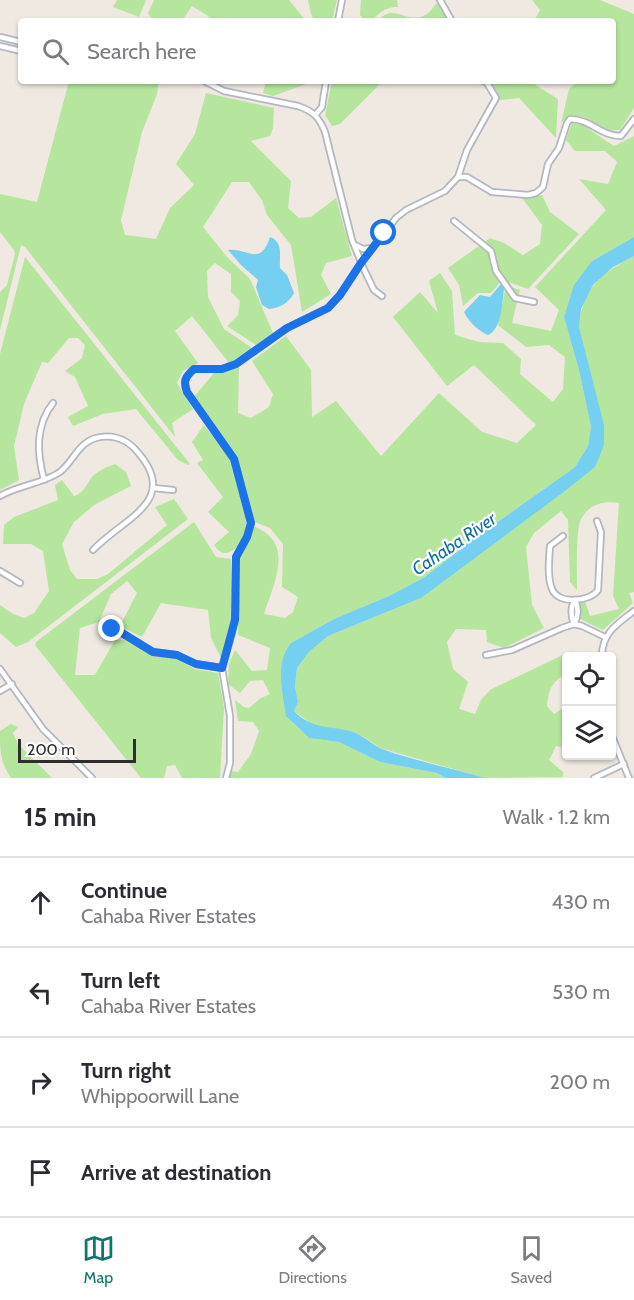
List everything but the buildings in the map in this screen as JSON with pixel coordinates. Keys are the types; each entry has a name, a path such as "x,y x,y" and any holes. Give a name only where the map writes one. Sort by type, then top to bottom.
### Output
{"street":[{"path":"339,18 342,0"},
{"path":"440,0 450,18"},
{"path":"0,37 18,41"},
{"path":"0,46 18,50"},
{"path":"210,84 224,91 298,106 316,114 325,132 352,240 374,290 382,296"},
{"path":"316,114 322,106 326,84"},
{"path":"226,778 230,763 230,716 222,668 235,620 236,557 247,537 251,523 234,459 187,392 184,383 186,377 194,369 222,369 236,364 287,328 328,308 340,295 387,228 405,210 445,191 458,177 467,150 496,98 488,84"},
{"path":"458,177 467,177 492,192 528,195 536,193 543,187 548,164 559,148 570,119 580,119 610,136 621,136 634,119"},
{"path":"454,221 491,251 496,271 515,298 534,302"},
{"path":"354,245 363,249 372,248"},
{"path":"44,480 38,455 39,433 47,411 53,403"},
{"path":"0,496 44,480 63,469 86,443 95,438 108,436 121,439 133,448 150,468 154,488 151,497 142,509 93,549"},
{"path":"154,488 173,490"},
{"path":"564,536 550,546 551,588 558,596 575,600 591,597 598,590 601,531 597,521"},
{"path":"0,571 20,583"},
{"path":"574,624 578,618 575,600"},
{"path":"603,652 605,638 634,610"},
{"path":"486,655 512,650 574,624 605,638"},
{"path":"112,629 153,652 177,655 196,664 222,668"},
{"path":"0,669 50,738 93,778"},
{"path":"0,691 12,684"},
{"path":"616,745 629,778"},
{"path":"594,778 624,764"}],"green space":[{"path":"117,0 146,0 139,17 113,7"},
{"path":"154,0 289,0 304,18 211,18 192,6 184,18 152,18 148,13"},
{"path":"308,0 337,0 333,18 313,18"},
{"path":"361,0 397,0 398,7 383,10 373,18 363,18 360,15"},
{"path":"532,0 600,0 634,14 634,108 620,130 608,130 584,117 569,115 561,123 569,89 575,84 616,84 616,18 536,18 540,10"},
{"path":"437,3 446,18 413,18 427,14"},
{"path":"395,13 413,18 381,18 384,15"},
{"path":"68,84 159,84 157,94 142,132 121,220 125,235 156,239 170,208 194,185 176,164 195,134 206,93 274,108 273,128 270,136 251,141 291,181 288,208 299,218 311,217 336,198 352,256 326,263 321,275 331,294 302,312 291,245 267,215 262,200 249,182 232,182 203,227 227,257 250,279 273,333 256,345 227,326 238,315 240,301 231,292 231,274 215,263 207,271 208,297 224,329 252,348 229,363 192,316 175,331 198,363 183,371 177,383 193,409 172,423 175,437 25,247 21,245 0,330 0,292 7,285 15,254 0,232 0,194 37,202"},
{"path":"265,84 307,84 273,96 263,93"},
{"path":"331,84 380,84 340,124 332,126 325,115"},
{"path":"492,84 534,84 558,99 556,138 519,98 500,100"},
{"path":"572,123 581,124 614,146 634,136 634,237 592,261 564,317 579,370 591,427 588,446 575,467 471,541 425,577 389,596 334,619 291,643 292,722 309,738 339,742 380,762 437,773 446,778 228,778 230,771 238,772 251,754 259,731 253,722 238,721 235,700 249,708 270,694 263,680 250,681 240,693 228,684 229,664 235,650 252,671 267,670 270,648 238,635 238,560 253,526 266,533 274,542 278,552 276,576 264,614 285,618 293,612 298,597 282,587 283,544 270,528 252,521 237,459 193,398 214,373 239,367 238,413 251,418 269,407 273,394 252,361 286,336 311,370 312,417 336,401 381,456 439,393 482,432 517,443 536,425 474,365 447,386 393,317 420,292 438,313 429,281 440,273 452,291 455,335 479,342 503,343 521,359 520,374 553,402 563,389 565,357 549,345 526,347 498,325 506,285 520,290 512,323 551,331 559,310 535,287 606,210 579,179 608,184 617,162 605,151 575,151 566,140"},
{"path":"542,195 550,212 579,234 528,289 502,280 491,293 478,293 463,306 459,285 448,268 490,238 504,243 523,255 540,244 542,225 522,198"},
{"path":"634,256 634,592 629,593 633,603 603,630 580,619 580,605 585,601 590,616 619,609 613,596 619,503 607,502 596,505 586,511 580,522 577,590 570,582 568,520 561,511 534,533 526,547 532,605 544,628 504,648 487,642 486,630 456,629 447,642 453,669 468,682 459,709 475,714 481,700 490,690 562,655 562,677 552,687 547,706 554,714 562,709 562,747 556,746 549,760 563,772 563,777 485,778 380,748 350,731 332,730 313,725 294,711 298,702 295,686 297,668 309,652 328,636 421,598 604,445 579,327 584,302 589,292 612,269"},
{"path":"25,257 190,464 178,460 136,409 103,414 73,426 68,417 88,406 75,377 65,371 82,358 85,345 78,338 69,338 48,363 42,362 24,404 14,446 19,480 0,490 0,354"},
{"path":"204,425 229,458 244,509 246,522 243,536 231,552 219,551 214,545 229,532 208,512 223,497 197,463 203,460 192,442"},
{"path":"115,464 126,472 131,486 94,505 74,522 62,544 70,570 77,579 97,579 108,574 167,525 155,507 174,499 188,519 28,642 16,647 0,633 0,605 24,618 34,613 49,591 43,551 31,544 3,544 4,525 14,517 58,500 55,485 62,480 74,496 83,491 97,473"},
{"path":"194,522 216,557 231,559 230,626 221,658 211,638 208,610 161,603 142,637 120,626 137,593 127,581 111,594 99,622 80,628 75,675 95,675 115,640 126,640 157,656 173,657 195,669 218,673 224,708 220,778 182,778 175,765 167,766 164,778 141,778 35,645"},
{"path":"11,724 18,727 13,733 18,744 52,778 11,778 1,756 0,731"}],"water":[{"path":"270,237 279,246 280,268 287,275 294,293 283,304 269,309 262,305 256,287 258,280 228,250 257,254 262,252"},
{"path":"634,237 634,256 613,267 593,285 581,309 579,327 604,425 604,445 595,467 421,598 328,636 309,652 297,668 295,686 298,702 294,711 300,717 320,726 354,732 382,749 485,778 446,778 437,773 380,762 339,742 309,738 286,716 281,669 291,643 334,619 389,596 425,577 471,541 575,467 588,446 591,427 579,370 564,317 574,285 592,261"},
{"path":"501,284 504,289 499,322 493,332 488,335 480,331 464,312 480,295 490,297"}],"route":[{"path":"112,629 153,652 177,655 196,664 222,668 235,620 236,557 247,537 251,523 234,459 187,392 184,383 186,377 194,369 222,369 236,364 287,328 328,308 340,295 384,233"}],"water label":[{"name":"Cahaba River","path":"454,544"}]}
